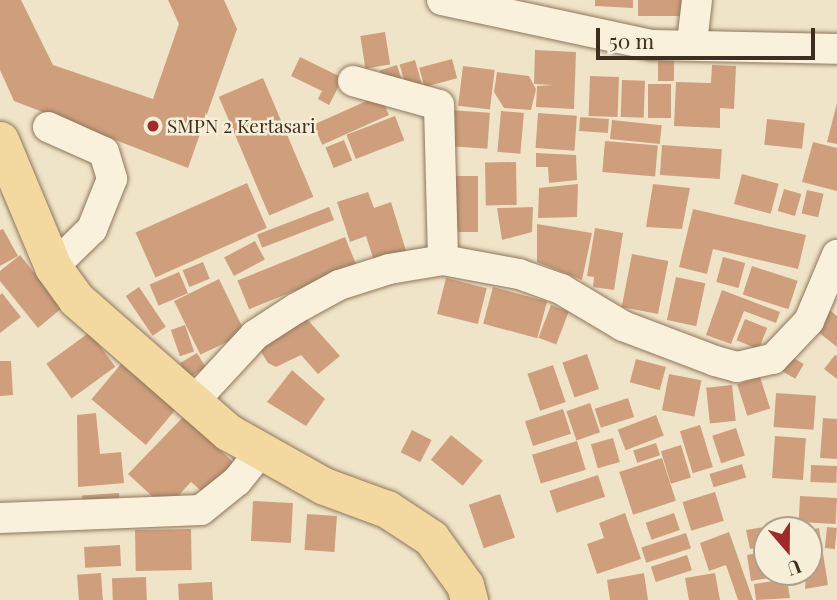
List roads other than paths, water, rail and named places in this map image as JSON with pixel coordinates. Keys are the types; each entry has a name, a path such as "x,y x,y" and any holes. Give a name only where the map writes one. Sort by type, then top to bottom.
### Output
{"main road":[{"path":"0,140 53,267 76,299 228,432 324,486 387,509 431,538 465,584 469,600"}],"street":[{"path":"442,0 652,45 692,43 837,49"},
{"path":"692,43 697,0"},
{"path":"353,81 439,105 443,260"},
{"path":"48,127 104,152 112,179 92,229 53,267"},
{"path":"193,402 255,335 295,309 339,285 388,269 443,260 519,274 561,289 624,326 737,367 773,359 809,321 837,255"},
{"path":"0,518 201,510 237,481 261,450"}],"place":[{"name":"SMPN 2 Kertasari","path":"153,126"}]}
